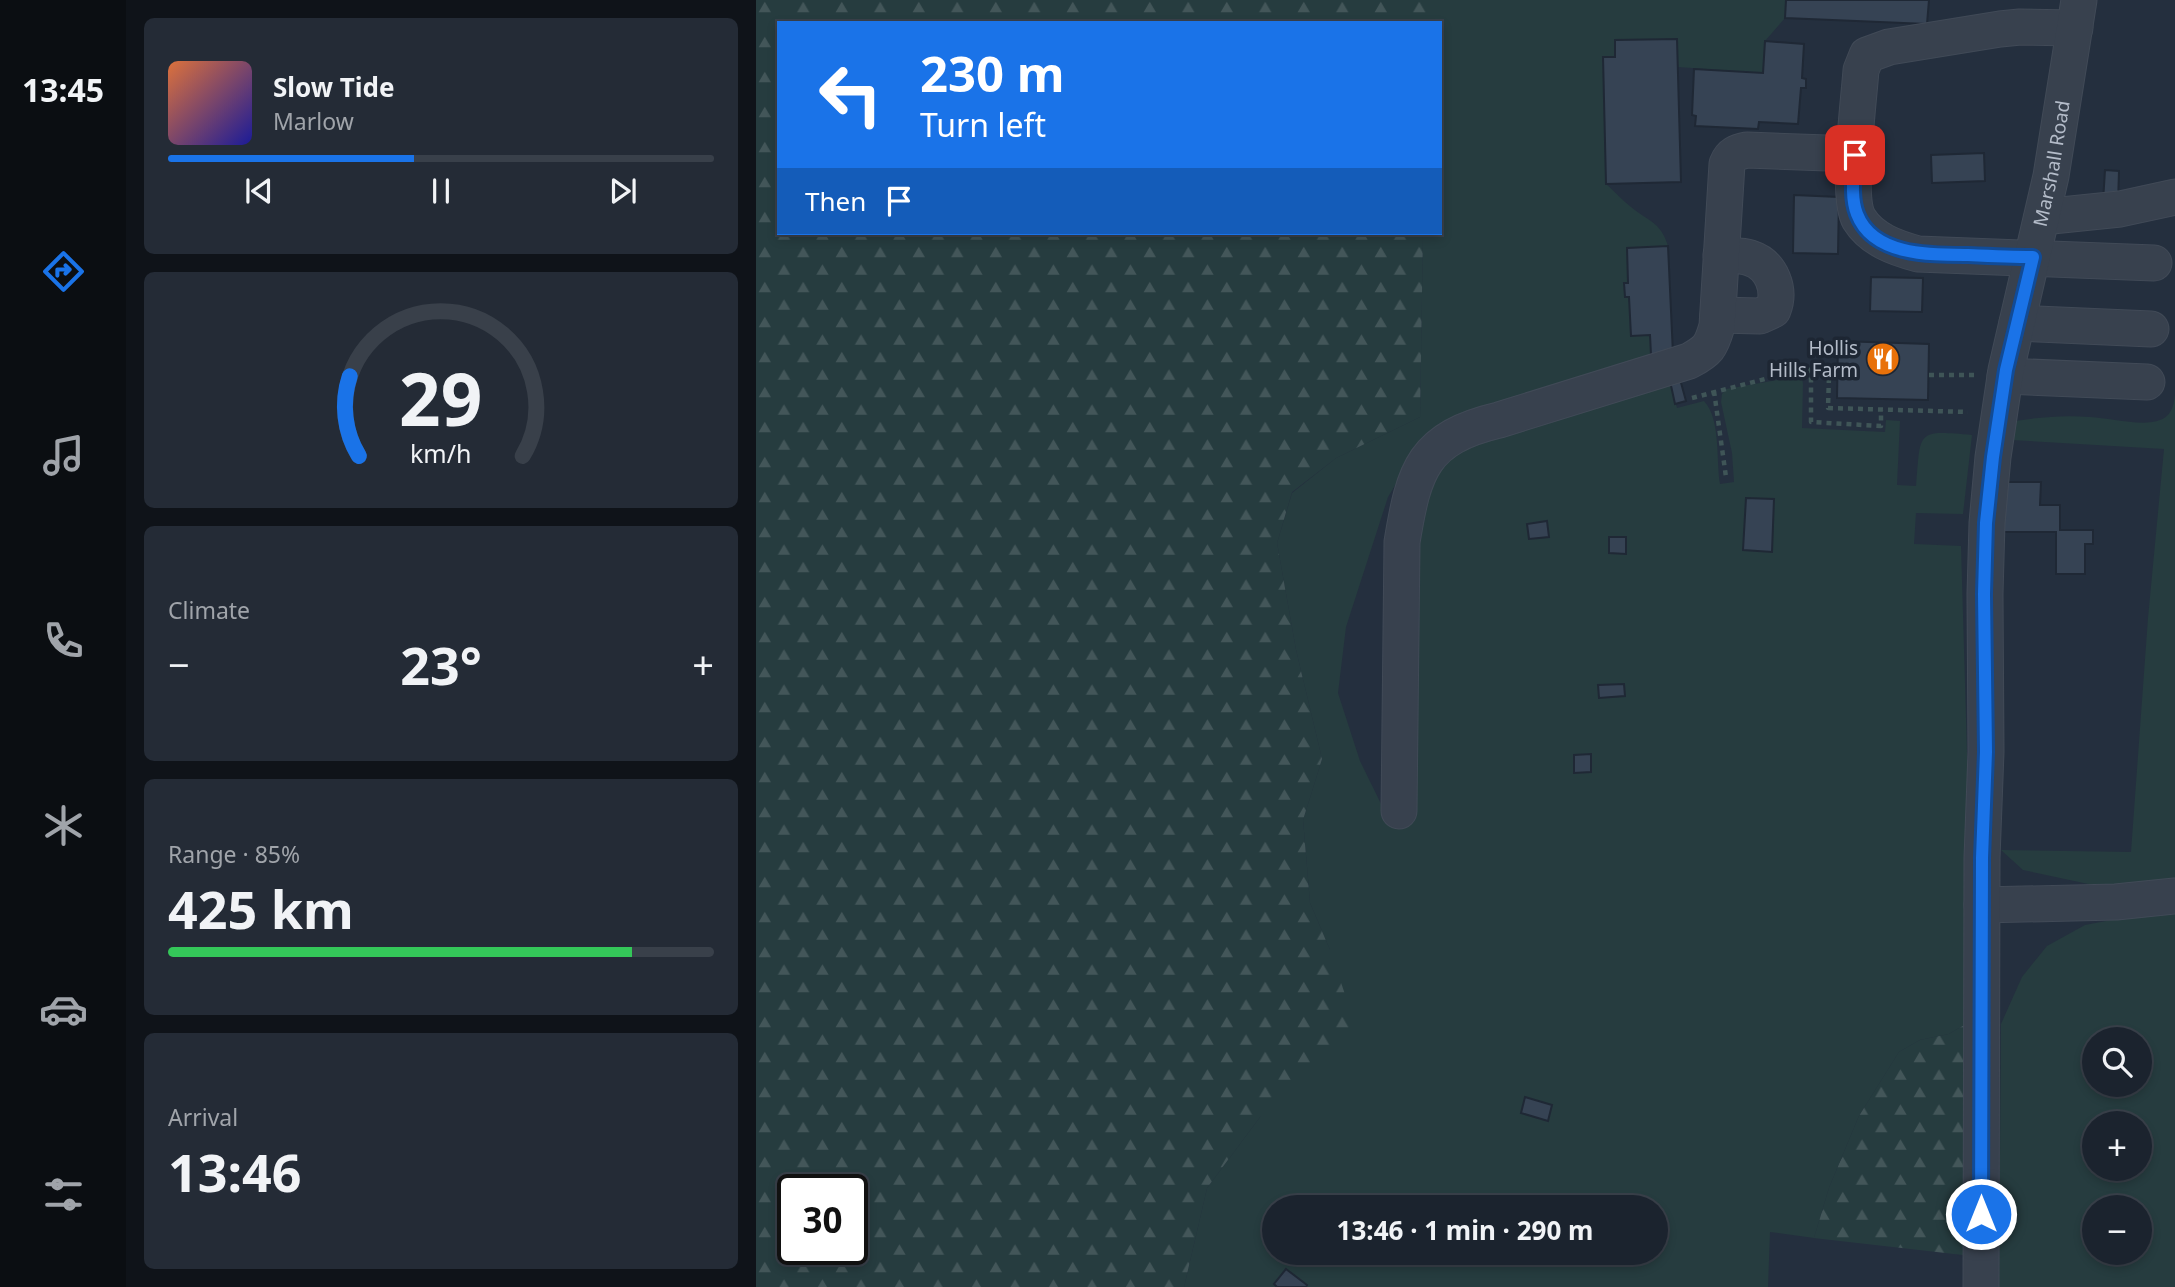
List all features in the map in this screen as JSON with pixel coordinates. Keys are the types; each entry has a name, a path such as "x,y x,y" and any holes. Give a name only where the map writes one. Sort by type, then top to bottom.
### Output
{"street":[{"path":"2077,14 2028,27 1889,47 1867,55 1861,70 1855,155 1853,189 1856,212 1861,222 1883,242 1918,254 2154,263"},
{"name":"Marshall Road","path":"1981,1287 1986,523 2005,376 2054,163 2077,14"},
{"path":"1399,811 1402,541 1417,477 1428,457 1444,441 1470,427 1689,361 1704,353 1712,343 1718,315 1729,157 1737,152 1762,150 1855,155"},
{"path":"2042,217 2120,209 2175,197"},
{"path":"1718,315 1760,316 1773,310 1777,300 1777,288 1772,277 1758,262 1749,258 1721,255"},
{"path":"2017,323 2151,329"},
{"path":"2005,376 2147,382"},
{"path":"1982,905 2116,902 2175,896"}],"path":[{"path":"1704,353 1714,393 1727,477"},
{"path":"1692,398 1807,368 1811,372 1811,422 1881,426 1881,410"},
{"path":"1929,375 2005,376"},
{"path":"1837,376 1829,376 1828,408 1999,413"}],"green space":[{"path":"756,0 1427,0 1427,21 777,21 777,235 1423,235 1420,417 1336,458 1292,492 1277,543 1296,650 1322,759 1303,820 1310,903 1330,950 1355,1024 1260,1117 1207,1188 1184,1287 756,1287"},
{"path":"1427,0 1786,0 1785,18 1765,41 1763,73 1678,67 1677,39 1615,40 1615,57 1603,57 1606,184 1658,227 1668,246 1627,249 1631,335 1650,335 1651,355 1414,454 1388,497 1346,627 1338,693 1360,761 1386,814 1418,508 1451,452 1669,379 1677,408 1704,401 1709,409 1715,429 1720,484 1734,482 1732,453 1721,402 1726,389 1799,376 1802,377 1803,384 1802,428 1885,432 1886,420 1900,421 1897,485 1916,486 1919,454 1924,438 1940,433 1972,435 1963,514 1916,513 1914,544 1961,546 1970,856 1966,1024 1949,1034 1920,1040 1899,1052 1859,1116 1829,1188 1814,1238 1770,1232 1768,1287 1184,1287 1207,1188 1260,1117 1330,950 1310,903 1303,820 1322,759 1296,650 1277,543 1292,493 1336,458 1420,417 1423,235 1442,235 1442,21 1427,21"},
{"path":"2175,394 2175,889 2107,888 2023,870 2001,850 2131,852 2148,618 2164,449 2012,440 2015,421 2071,416 2153,422 2170,413"},
{"path":"2175,908 2175,1287 1999,1287 2001,1024 2022,977 2047,946 2085,925"},
{"path":"1966,1024 1963,1255 1814,1238 1829,1188 1859,1116 1899,1052 1920,1040 1949,1034"}],"building":[{"path":"1786,0 1929,0 1927,24 1785,18"},
{"path":"1677,39 1681,182 1606,184 1603,57 1615,57 1615,40"},
{"path":"1765,41 1804,44 1802,78 1806,79 1806,88 1801,88 1798,124 1759,122 1758,129 1695,126 1696,116 1692,115 1694,69 1763,73"},
{"path":"1984,153 1985,181 1932,183 1931,155"},
{"path":"2105,170 2119,171 2118,203 2103,202"},
{"path":"1794,195 1839,197 1838,254 1793,253"},
{"path":"1668,246 1673,354 1651,355 1650,335 1631,336 1629,297 1625,297 1624,283 1628,283 1627,248"},
{"path":"1871,277 1923,278 1922,312 1870,311"},
{"name":"Hollis Hills Farm","path":"1838,341 1929,344 1928,400 1837,398"},
{"path":"1680,379 1686,401 1675,404 1670,381"},
{"path":"2001,482 2041,482 2040,505 2060,505 2060,530 2093,530 2093,544 2085,544 2085,574 2056,574 2056,532 2000,532"},
{"path":"1746,498 1774,499 1772,552 1743,550"},
{"path":"1547,521 1549,537 1529,539 1527,524"},
{"path":"1609,537 1626,537 1626,554 1609,553"},
{"path":"1624,684 1625,696 1599,698 1598,685"},
{"path":"1591,754 1591,772 1574,773 1574,755"},
{"path":"1525,1097 1552,1105 1548,1121 1521,1113"},
{"path":"1286,1269 1307,1285 1306,1287 1277,1287 1274,1284"}],"place":[{"name":"Hollis Hills Farm","path":"1883,359"}],"route":[{"path":"1855,155 1853,189 1856,212 1861,222 1883,242 1918,254 2033,257 2006,370 1986,523 1981,1214"}]}
